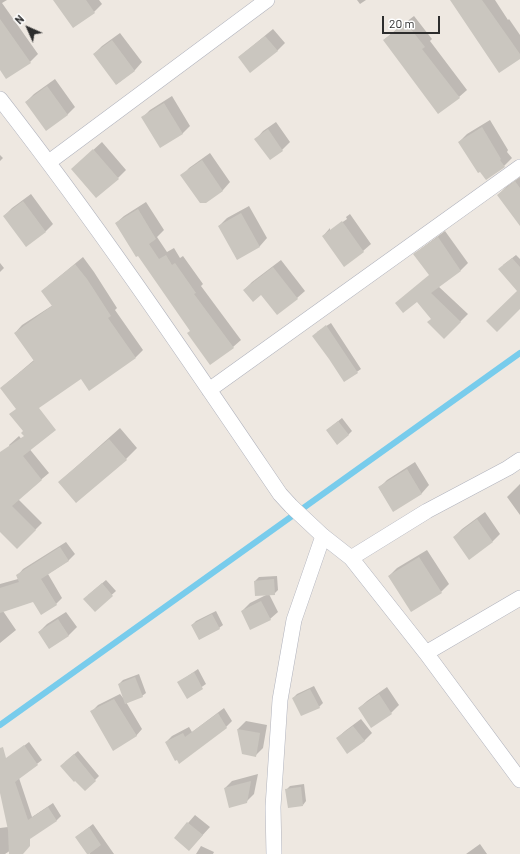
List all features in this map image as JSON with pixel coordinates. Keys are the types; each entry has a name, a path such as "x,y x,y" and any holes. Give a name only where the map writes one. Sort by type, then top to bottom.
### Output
{"street":[{"path":"49,162 267,0"},
{"path":"0,99 49,162 280,494 307,521 351,558 426,653 520,780"},
{"path":"209,390 520,168"},
{"path":"351,558 427,511 508,468 520,460"},
{"path":"274,854 274,807 280,700 294,620 324,536"},
{"path":"426,653 520,598"}],"building":[{"path":"53,0 86,0 95,13 73,28"},
{"path":"450,0 482,0 520,54 520,59 499,73"},
{"path":"0,19 31,63 6,79 0,70"},
{"path":"406,23 425,47 422,49 460,98 438,114 383,40"},
{"path":"265,36 278,51 250,73 238,57"},
{"path":"112,40 135,71 116,85 93,54"},
{"path":"47,86 68,115 46,131 25,102"},
{"path":"164,103 183,134 160,148 141,117"},
{"path":"482,127 505,167 486,180 480,172 478,173 458,142"},
{"path":"268,129 283,151 270,160 254,139"},
{"path":"93,149 119,179 96,198 71,169"},
{"path":"202,160 223,191 206,203 200,203 180,175"},
{"path":"515,181 520,188 520,226 497,195"},
{"path":"23,201 46,232 26,247 3,216"},
{"path":"138,209 156,239 149,244 159,259 166,255 172,265 175,263 196,293 194,294 234,348 210,365 187,333 190,331 138,256 136,257 115,223"},
{"path":"241,213 260,247 237,260 218,226"},
{"path":"342,221 364,252 344,267 322,236"},
{"path":"438,237 461,271 431,293 461,322 444,339 427,322 431,319 417,302 403,313 395,303 429,275 413,254"},
{"path":"512,258 520,267 520,309 497,332 486,321 517,291 498,269"},
{"path":"75,264 87,279 111,316 108,318 136,358 89,391 81,379 39,408 56,430 23,456 42,480 12,506 36,530 17,549 0,532 0,452 24,436 21,433 23,431 9,414 16,409 0,388 34,361 14,333 52,306 41,291"},
{"path":"273,267 298,299 277,315 261,295 253,302 243,290"},
{"path":"326,325 358,373 344,382 312,336"},
{"path":"338,421 349,435 337,445 326,430"},
{"path":"109,439 127,460 76,503 58,482"},
{"path":"407,469 422,494 393,512 378,487"},
{"path":"477,519 493,542 469,560 453,537"},
{"path":"60,547 69,561 41,579 57,605 41,615 33,602 0,613 0,588 19,582 16,575"},
{"path":"419,557 442,593 411,612 388,576"},
{"path":"274,579 275,595 255,596 254,581"},
{"path":"102,583 113,596 95,612 83,599"},
{"path":"261,601 271,620 250,630 241,611"},
{"path":"212,614 220,629 199,640 191,625"},
{"path":"58,619 69,636 49,649 38,632"},
{"path":"194,672 203,689 187,699 177,682"},
{"path":"135,677 143,697 125,704 118,684"},
{"path":"310,689 320,708 301,716 292,698"},
{"path":"379,694 392,714 371,728 358,708"},
{"path":"114,699 137,736 113,751 90,711"},
{"path":"218,713 227,728 179,764 177,760 175,761 165,742 183,733 185,737"},
{"path":"353,726 365,741 347,754 336,738"},
{"path":"237,729 260,733 256,757 242,754"},
{"path":"24,745 38,765 15,782 28,820 48,807 57,821 30,839 30,846 23,854 9,854 8,830 0,793 0,748 3,747 6,758"},
{"path":"74,754 96,781 85,791 75,781 74,782 60,766"},
{"path":"251,781 247,803 229,808 224,788"},
{"path":"301,787 303,806 288,808 285,789"},
{"path":"187,822 203,835 189,851 174,838"},
{"path":"89,827 101,845 87,854 75,837"}],"waterway":[{"path":"0,725 520,353"}]}
